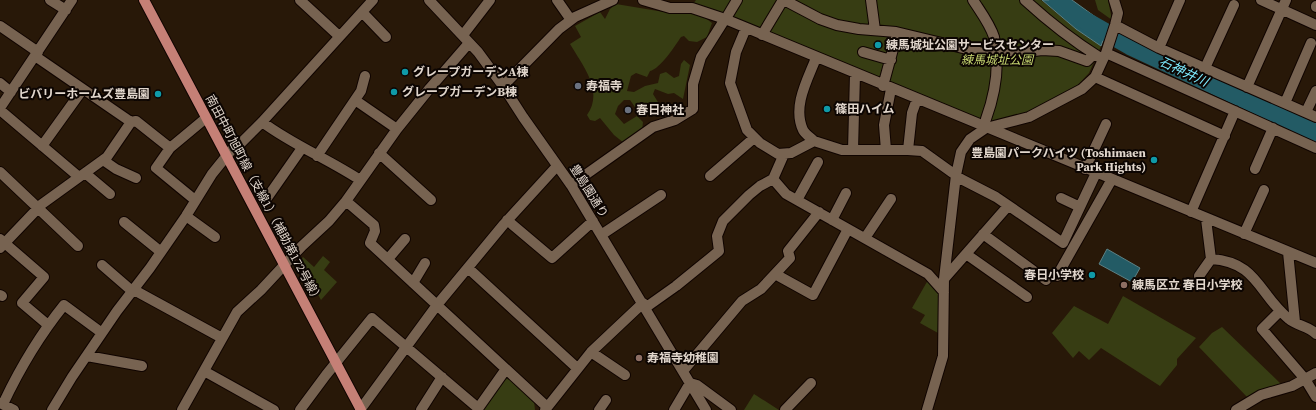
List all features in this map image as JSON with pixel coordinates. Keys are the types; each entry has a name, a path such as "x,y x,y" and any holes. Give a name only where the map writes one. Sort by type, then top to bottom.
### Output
{"main road":[{"name":"南田中町旭町線（支線1）（補助第172号線）","path":"144,0 361,410"}],"street":[{"path":"50,0 66,10"},
{"path":"72,0 0,109 42,146 110,194"},
{"path":"300,0 339,36"},
{"path":"52,410 102,333 186,216 212,174 233,148 241,143 262,122 373,0"},
{"name":"豊島園通り","path":"429,0 466,39 503,86 570,185 706,410"},
{"path":"182,410 237,312 302,246 329,221 346,201 379,153 466,39 490,0"},
{"path":"557,0 571,20"},
{"path":"503,86 548,39 571,20 592,8 614,0"},
{"path":"643,0 670,8 692,8 727,17 746,28 816,58 917,99 986,123 1085,169 1316,263"},
{"path":"682,8 691,0"},
{"path":"570,185 653,127 675,120 693,108 693,84 701,58 737,0"},
{"path":"762,35 783,0 820,19 837,25 905,34 996,56 1042,50 1059,51 1087,61 1101,56"},
{"path":"871,0 875,30"},
{"path":"927,410 943,356 944,279 956,174 961,152 970,139 986,123 992,101 996,56 994,36 973,0"},
{"path":"1026,0 1049,22 1074,42 1101,56 1235,111 1316,148"},
{"path":"986,123 1029,117 1082,89 1095,77 1101,56 1115,24 1118,13 1114,0"},
{"path":"1159,48 1180,0"},
{"path":"1261,0 1283,5 1316,25"},
{"path":"1247,87 1283,5"},
{"path":"1205,68 1234,6"},
{"path":"362,12 386,37"},
{"path":"1115,24 1159,48 1311,115 1316,91"},
{"path":"0,26 83,89 131,122 136,121 170,148"},
{"path":"746,28 736,52 730,83 747,130 754,138 778,154 791,153 814,141"},
{"path":"886,150 884,125 887,87 896,38"},
{"path":"1285,103 1311,43"},
{"path":"863,52 891,60"},
{"path":"816,58 802,92 800,104 803,130 814,141 842,150 922,151 961,179 1008,206 1063,243 1096,173"},
{"path":"853,150 856,74"},
{"path":"317,156 361,92 365,76"},
{"path":"1095,77 1225,136"},
{"path":"0,83 11,92"},
{"path":"42,146 83,89"},
{"path":"908,150 912,113 917,99"},
{"path":"355,100 397,129"},
{"path":"1191,212 1235,111"},
{"path":"195,200 156,168 170,148 206,118"},
{"path":"48,325 22,302 44,277 1,243 38,208 103,160 117,145 131,122"},
{"path":"262,122 302,148 338,166 360,180"},
{"path":"1085,169 1106,124"},
{"path":"1255,169 1273,128"},
{"path":"710,176 754,138"},
{"path":"267,198 302,148"},
{"path":"379,153 431,200"},
{"path":"346,201 374,225 375,231 370,243 506,369 546,409 591,352 644,306 676,286 719,251 717,236 723,221 755,191 773,180 784,154"},
{"path":"103,160 116,169 136,178"},
{"path":"797,200 818,162"},
{"path":"361,410 437,305 507,220 557,166"},
{"path":"0,172 78,246"},
{"path":"1057,276 1112,179"},
{"path":"773,180 786,194 928,274 944,292"},
{"path":"1244,234 1264,190"},
{"path":"832,220 846,193"},
{"path":"601,235 661,195"},
{"path":"1060,198 1080,207"},
{"path":"865,238 891,199"},
{"path":"944,279 1008,206"},
{"path":"683,371 742,301 761,289 790,258 788,251 819,212"},
{"path":"186,216 215,237"},
{"path":"1200,276 1211,259 1206,218"},
{"path":"507,220 552,258 593,221"},
{"path":"124,222 161,252"},
{"path":"775,274 812,294 848,229"},
{"path":"983,234 1046,280"},
{"path":"388,259 405,239"},
{"path":"1288,252 1295,322"},
{"path":"966,254 1027,297"},
{"path":"1211,259 1235,263 1246,269 1280,311 1295,322 1312,330 1316,334"},
{"path":"413,283 426,263"},
{"path":"102,265 133,290 222,338"},
{"path":"468,268 577,368"},
{"path":"13,410 1,403 20,369 48,325 64,305 102,333"},
{"path":"1280,311 1262,329 1305,379 1316,397"},
{"path":"300,410 336,362 372,318 407,346 477,409 506,369"},
{"path":"591,352 625,376"},
{"path":"87,356 142,366"},
{"path":"204,371 274,410"},
{"path":"1236,410 1261,395 1292,386 1316,373"},
{"path":"421,410 442,377"},
{"path":"674,410 690,383 697,385 731,410"},
{"path":"785,410 811,383"},
{"path":"599,410 606,400"}],"green space":[{"name":"練馬城址公園","path":"696,0 1041,0 1076,29 1101,46 1089,73 1075,88 1025,115 990,123 693,4"},
{"path":"1095,0 1108,0 1112,20 1098,10"},
{"path":"616,4 676,14 691,11 700,14 712,23 707,37 697,42 689,41 684,36 681,37 667,57 658,66 650,71 647,77 636,73 631,76 627,91 634,92 645,86 658,83 660,74 666,72 674,78 679,76 681,64 684,60 690,65 683,99 674,93 668,94 655,89 653,94 661,107 659,110 653,111 646,108 637,110 630,100 624,100 618,106 615,114 624,124 637,116 643,122 642,131 624,143 614,135 600,118 595,121 590,120 587,115 592,106 593,88 586,70 570,44 581,37 575,26 600,12 605,19 610,9"},
{"path":"323,256 330,262 324,270 337,282 321,300 300,261 303,257 314,267"},
{"path":"928,280 938,291 938,333 920,323 925,315 912,308"},
{"path":"1123,296 1196,338 1177,359 1177,365 1160,386 1101,348 1089,360 1079,351 1073,358 1052,333 1074,306 1108,324"},
{"path":"1222,327 1281,384 1248,398 1199,347 1212,333"},
{"path":"509,378 534,401 535,410 483,410 504,379"},
{"path":"754,394 779,410 744,410"}],"water":[{"path":"1042,0 1072,0 1108,26 1101,46 1076,29"},
{"path":"1107,249 1140,268 1132,282 1099,264"}],"waterway":[{"name":"石神井川","path":"1058,0 1072,13 1130,46 1316,133"}],"place":[{"name":"練馬城址公園サービスセンター","path":"878,45"},
{"name":"グレープガーデンA棟","path":"405,72"},
{"name":"寿福寺","path":"578,86"},
{"name":"グレープガーデンB棟","path":"394,92"},
{"name":"ビバリーホームズ豊島園","path":"158,94"},
{"name":"篠田ハイム","path":"827,109"},
{"name":"春日神社","path":"628,110"},
{"name":"豊島園パークハイツ (Toshimaen Park Hights)","path":"1154,160"},
{"name":"春日小学校","path":"1092,275"},
{"name":"練馬区立 春日小学校","path":"1124,285"},
{"name":"寿福寺幼稚園","path":"639,358"}]}
